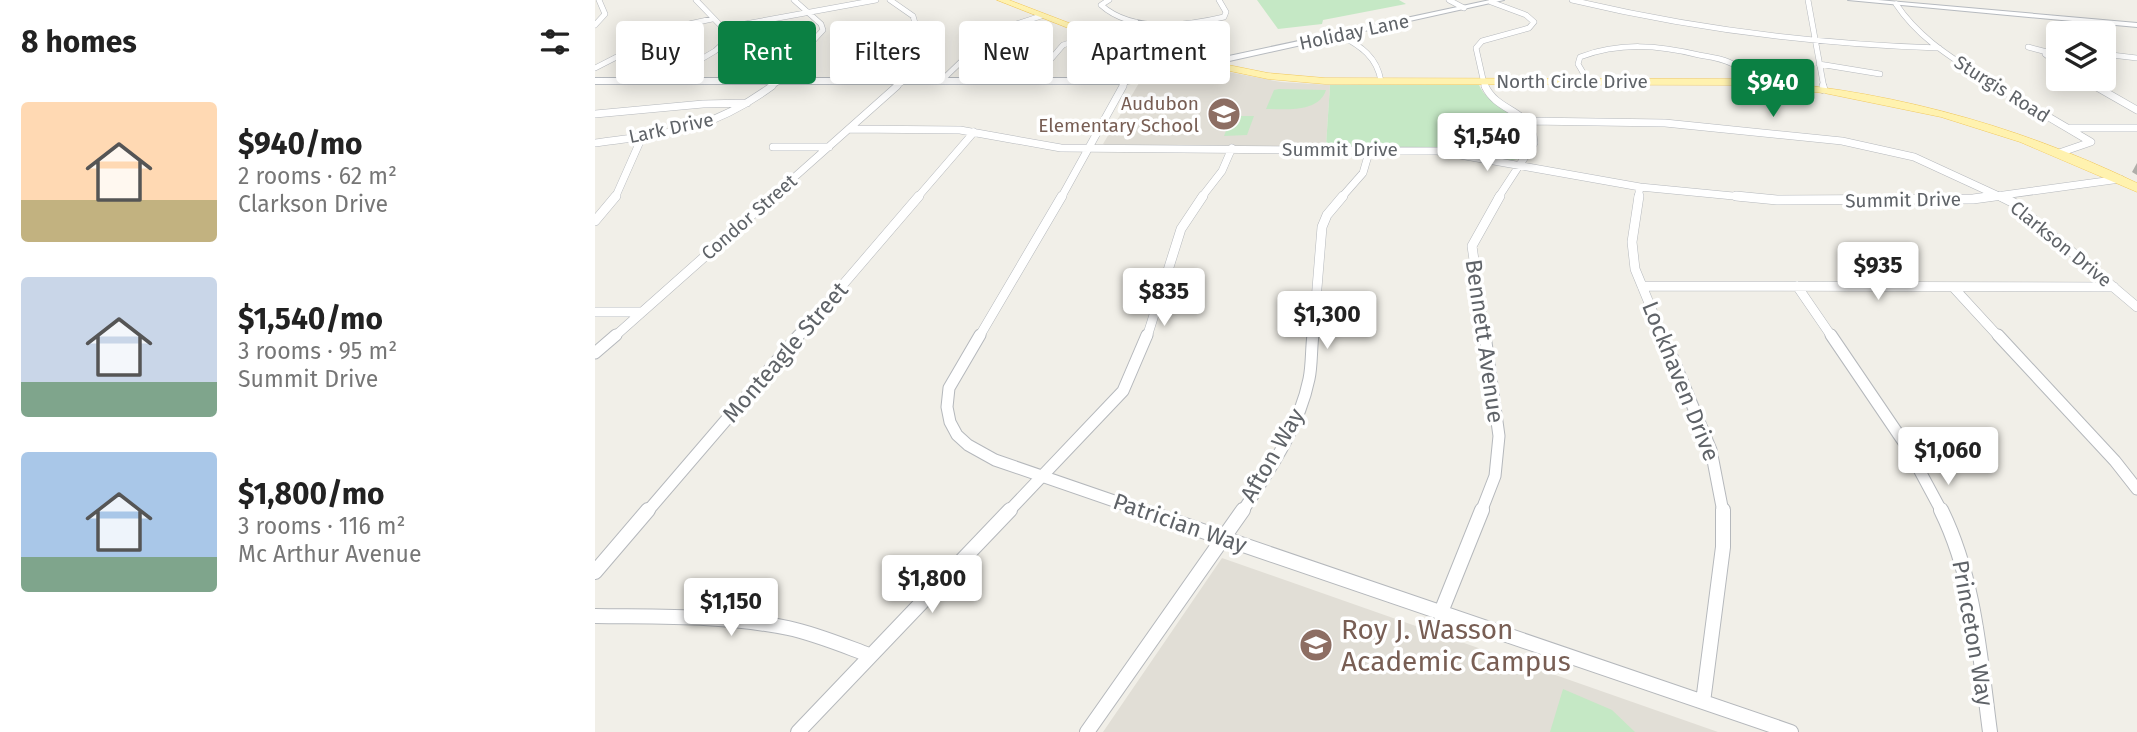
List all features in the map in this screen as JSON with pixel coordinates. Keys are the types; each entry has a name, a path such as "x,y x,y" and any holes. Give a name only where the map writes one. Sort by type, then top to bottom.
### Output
{"main road":[{"name":"North Circle Drive","path":"1002,0 1067,26"},
{"name":"North Circle Drive","path":"1230,68 1287,78 1750,83 1824,90 1962,120 2059,153 2137,188"}],"street":[{"path":"595,24 605,14 599,0"},
{"path":"696,0 718,24"},
{"path":"794,0 823,27 821,34 816,38"},
{"path":"766,21 876,0"},
{"path":"890,0 913,16 914,21"},
{"path":"1109,0 1101,5 1103,8 1134,21"},
{"path":"1196,21 1228,17 1219,0"},
{"path":"1449,0 1464,8"},
{"path":"1572,0 1690,25 1816,42 1939,48"},
{"path":"1808,0 1824,90"},
{"path":"1852,0 2137,25"},
{"path":"1495,1 1526,15 1534,24 1525,30 1486,40 1477,46 1484,81 1492,97 1528,121"},
{"name":"Holiday Lane","path":"1230,59 1495,1"},
{"name":"Sturgis Road","path":"1896,4 1914,30 1939,48 2019,103 2091,142 2059,153"},
{"path":"595,9 603,8"},
{"path":"945,77 992,33 1041,16"},
{"path":"595,68 675,27 712,19"},
{"path":"1341,35 1358,44 1374,58 1380,68 1381,81"},
{"path":"1053,54 1058,48 1067,44"},
{"path":"1588,81 1578,64 1580,57 1619,46 1634,45 1725,61 1738,67 1750,83"},
{"path":"2028,47 2046,52"},
{"path":"2116,56 2137,58"},
{"path":"1819,64 1879,74"},
{"name":"Holiday Lane","path":"595,81 616,81"},
{"name":"Lark Drive","path":"595,143 697,126 725,116 775,84"},
{"name":"Condor Street","path":"595,353 900,84"},
{"name":"Patrician Way","path":"1124,84 1090,148 958,370 946,403 953,429 968,446 995,460 1042,477 1791,732"},
{"path":"2104,91 2137,110"},
{"path":"595,114 703,104 747,103"},
{"name":"Bennett Avenue","path":"1441,612 1495,476 1498,460 1499,436 1472,246 1488,214 1534,143 1534,134 1528,121"},
{"name":"Clarkson Drive","path":"1528,121 1645,122 1842,141 1914,157 2014,203 2137,307"},
{"path":"2067,128 2137,128"},
{"name":"Summit Drive","path":"849,129 947,129 1041,146 1090,148 1370,149 1445,152 1640,187 1777,200 1942,200 2000,196 2120,180"},
{"name":"Monteagle Street","path":"595,572 974,132"},
{"path":"595,221 614,201 642,137"},
{"path":"773,147 829,147"},
{"path":"798,732 1106,412 1130,380 1181,230 1193,208 1223,173 1232,148"},
{"name":"Afton Way","path":"1087,732 1273,462 1304,400 1311,365 1322,226 1332,206 1362,176 1368,166 1370,149"},
{"name":"Lockhaven Drive","path":"1640,187 1632,242 1635,269 1711,450 1723,507 1723,547 1703,702"},
{"path":"1642,286 2114,288"},
{"name":"Princeton Way","path":"1797,286 1906,447 1942,514 1957,549 1970,600 1990,732"},
{"path":"1953,287 2115,461 2137,489"},
{"path":"595,312 642,312"},
{"path":"595,616 685,617 778,626 826,639 869,656"}],"shaded area":[{"name":"Audubon Elementary School","path":"1230,72 1281,82 1330,85 1326,146 1103,144 1138,84 1230,84"},
{"name":"Roy J. Wasson Academic Campus","path":"1222,558 1718,732 1103,732"}],"green space":[{"path":"1257,0 1399,0 1406,4 1323,20 1322,24 1278,29"},
{"path":"1330,85 1479,85 1495,104 1523,124 1527,133 1526,144 1518,159 1512,160 1414,147 1326,146"},
{"path":"1274,90 1326,90 1316,103 1309,106 1266,109"},
{"path":"1225,116 1254,116 1247,135 1224,136 1227,128 1221,127"},
{"path":"1563,689 1612,710 1635,732 1550,732"}],"place":[{"name":"Audubon Elementary School","path":"1224,114"},
{"name":"Roy J. Wasson Academic Campus","path":"1316,645"}]}
